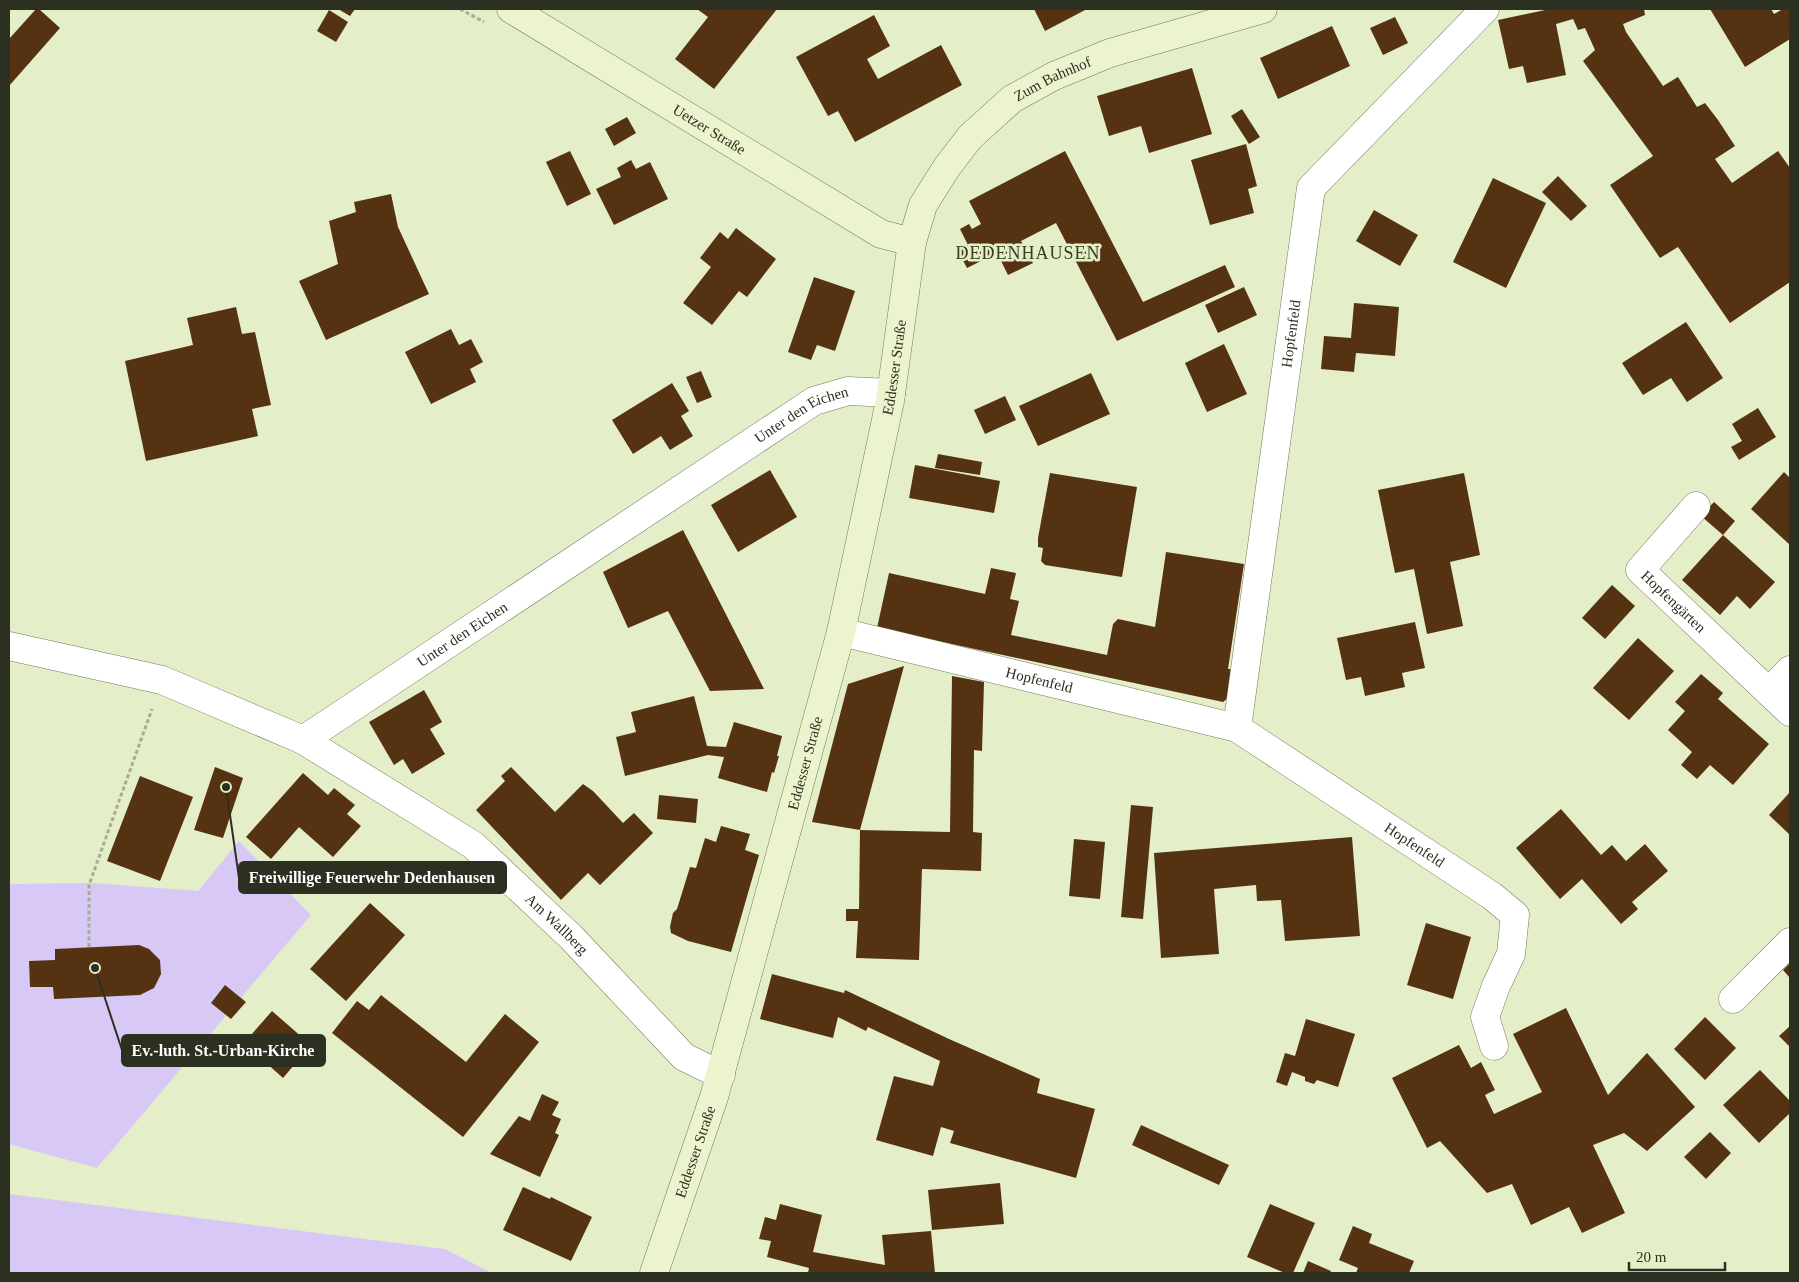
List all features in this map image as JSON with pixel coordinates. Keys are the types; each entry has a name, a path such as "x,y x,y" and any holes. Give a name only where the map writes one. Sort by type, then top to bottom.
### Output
{"street":[{"name":"Uetzer Straße","path":"511,9 881,234 912,242"},
{"name":"Zum Bahnhof","path":"912,242 923,205 947,167 970,137 1012,99 1054,76 1110,53 1263,9"},
{"name":"Hopfenfeld","path":"1236,728 1311,188 1485,9"},
{"name":"Eddesser Straße","path":"654,1273 721,1075 841,632 891,394 912,242"},
{"name":"Unter den Eichen","path":"303,740 814,401 848,391 891,394"},
{"name":"Hopfengärten","path":"1696,506 1640,570 1790,712"},
{"name":"Hopfenfeld","path":"841,632 1236,728 1492,896 1515,914 1511,954 1496,986 1485,1017 1494,1046"},
{"path":"9,646 162,680 303,740"},
{"path":"1769,692 1790,670"},
{"name":"Am Wallberg","path":"303,740 473,845 571,937 684,1057 721,1075"},
{"path":"1733,999 1790,942"}],"path":[{"path":"89,947 89,884 162,680"}],"shaded area":[{"path":"239,841 311,915 97,1168 9,1144 9,884 93,883 198,891"},
{"path":"9,1194 445,1249 492,1273 9,1273"}],"building":[{"path":"36,9 39,9 60,28 9,86 9,39"},
{"path":"338,9 355,9 350,16"},
{"path":"697,9 777,9 714,89 675,59 708,17"},
{"path":"1034,9 1087,9 1045,31"},
{"path":"1550,9 1644,9 1645,15 1623,24 1626,32 1663,86 1678,77 1697,107 1705,103 1718,120 1735,146 1715,159 1732,183 1778,151 1790,168 1790,282 1730,323 1678,247 1660,258 1610,185 1653,156 1583,61 1595,50 1585,28 1578,30 1573,19 1556,24 1566,75 1527,83 1523,66 1509,69 1498,20"},
{"path":"1710,9 1771,9 1774,14 1783,9 1790,9 1790,39 1745,67"},
{"path":"329,10 348,22 336,42 317,31"},
{"path":"874,15 890,46 867,59 878,79 941,45 962,85 855,142 838,111 828,116 796,57"},
{"path":"1395,17 1408,43 1383,55 1370,28"},
{"path":"1332,26 1350,66 1278,99 1260,58"},
{"path":"1192,68 1212,134 1149,153 1141,126 1109,136 1097,96"},
{"path":"1242,109 1260,137 1249,144 1231,116"},
{"path":"627,117 636,133 614,146 605,129"},
{"path":"1246,144 1257,186 1248,189 1254,213 1210,225 1191,160"},
{"path":"570,151 591,194 567,206 546,162"},
{"path":"1065,151 1143,302 1225,265 1235,287 1117,341 1056,223 1021,241 1033,263 1008,275 997,253 967,268 958,251 968,245 960,229 969,224 972,229 981,224 969,201"},
{"path":"631,160 636,169 650,162 668,199 614,225 596,189 621,177 617,168"},
{"path":"1558,176 1587,206 1571,221 1542,192"},
{"path":"1493,178 1546,203 1506,288 1453,262"},
{"path":"391,194 398,227 429,294 326,340 299,281 338,264 329,221 356,212 354,202"},
{"path":"1374,210 1418,235 1400,266 1356,241"},
{"path":"736,228 776,259 747,297 739,291 712,325 683,303 711,267 700,258 720,232 728,239"},
{"path":"814,277 855,291 835,351 817,345 811,360 788,352"},
{"path":"1244,287 1257,315 1218,333 1205,305"},
{"path":"1354,303 1399,307 1395,356 1356,353 1354,372 1321,369 1324,336 1351,338"},
{"path":"236,307 242,334 255,332 271,405 252,409 258,436 146,461 125,361 193,345 187,318"},
{"path":"1686,322 1723,378 1687,402 1671,378 1643,395 1622,363"},
{"path":"451,329 459,345 471,339 483,362 470,369 476,382 431,404 405,352"},
{"path":"1224,344 1247,394 1207,412 1185,363"},
{"path":"701,371 712,397 697,403 686,377"},
{"path":"1091,373 1110,414 1038,446 1019,406"},
{"path":"672,383 689,411 681,416 693,436 670,450 661,436 633,454 612,420"},
{"path":"1005,396 1016,420 985,434 974,410"},
{"path":"1758,408 1776,437 1739,460 1731,447 1742,441 1732,424"},
{"path":"938,454 982,462 980,475 935,468"},
{"path":"915,465 1000,481 994,513 909,498"},
{"path":"770,470 797,517 738,552 711,505"},
{"path":"1784,472 1790,478 1790,545 1751,509"},
{"path":"1050,473 1137,487 1122,577 1045,565 1041,561 1043,548 1038,547 1038,538"},
{"path":"1464,473 1480,555 1450,562 1463,626 1427,634 1414,569 1395,573 1378,490"},
{"path":"1714,502 1735,521 1723,535 1701,516"},
{"path":"683,530 764,689 710,691 668,611 628,628 603,572"},
{"path":"1723,535 1775,582 1750,609 1737,596 1720,615 1682,580"},
{"path":"1166,552 1244,564 1228,669 1231,669 1228,698 1223,702 877,628 889,573 985,594 991,568 1016,573 1010,599 1019,601 1011,635 1107,655 1113,624 1118,619 1155,627"},
{"path":"1612,585 1635,606 1605,639 1582,618"},
{"path":"1415,622 1425,668 1402,673 1405,687 1365,696 1361,677 1346,680 1337,638"},
{"path":"1638,638 1674,671 1629,720 1593,688"},
{"path":"904,666 860,830 812,822 848,684"},
{"path":"1701,674 1723,693 1718,699 1769,744 1733,785 1710,765 1697,779 1681,765 1692,752 1668,730 1685,711 1675,702"},
{"path":"952,676 984,682 982,751 974,750 973,832 982,833 981,871 922,869 919,960 856,958 858,921 846,921 846,909 859,909 860,830 950,832"},
{"path":"424,690 442,722 430,729 445,754 412,774 403,759 394,765 369,722"},
{"path":"694,696 707,746 726,747 734,722 782,736 777,756 779,756 774,773 772,772 767,792 718,778 724,757 708,755 625,776 616,737 636,732 631,712"},
{"path":"215,767 243,778 223,838 194,830"},
{"path":"511,767 555,812 583,784 593,791 623,823 634,813 653,833 600,885 588,873 561,900 476,810 505,781 501,776"},
{"path":"303,773 328,795 334,788 355,805 347,814 361,826 333,857 299,827 271,859 246,837"},
{"path":"140,776 193,797 160,881 107,861"},
{"path":"1790,792 1790,835 1769,815"},
{"path":"659,795 698,799 696,823 657,819"},
{"path":"1131,805 1153,807 1143,919 1121,917"},
{"path":"1561,809 1601,855 1612,845 1626,861 1645,844 1668,871 1632,902 1638,909 1621,924 1582,879 1560,899 1516,848"},
{"path":"721,826 750,834 745,850 759,855 731,952 688,941 671,933 670,927 673,913 677,909 690,867 696,868 705,838 716,842"},
{"path":"1352,837 1360,936 1285,941 1281,900 1257,901 1256,885 1214,889 1219,954 1161,958 1154,853"},
{"path":"1074,839 1105,842 1100,899 1069,896"},
{"path":"370,903 405,935 346,1001 310,969"},
{"path":"1426,923 1471,937 1453,999 1407,985"},
{"path":"139,945 149,949 160,960 161,974 154,988 140,995 54,999 53,987 30,987 29,961 55,960 55,949"},
{"path":"1790,963 1790,978 1783,970"},
{"path":"772,974 844,993 845,990 1040,1079 1037,1093 1095,1109 1076,1178 950,1143 954,1131 941,1127 933,1156 876,1140 894,1076 933,1086 940,1061 868,1027 866,1031 838,1017 833,1038 760,1019"},
{"path":"225,985 246,1002 231,1019 211,1003"},
{"path":"381,995 466,1062 505,1014 539,1042 463,1137 332,1033 357,1001 369,1010"},
{"path":"1566,1008 1608,1095 1647,1053 1695,1107 1647,1151 1624,1133 1593,1145 1625,1213 1582,1233 1569,1207 1531,1225 1512,1184 1487,1193 1440,1141 1427,1148 1392,1078 1459,1045 1471,1068 1481,1062 1495,1090 1485,1095 1494,1114 1542,1092 1513,1034"},
{"path":"272,1011 311,1045 283,1078 244,1043"},
{"path":"1705,1017 1736,1048 1705,1080 1674,1049"},
{"path":"1306,1019 1355,1034 1338,1087 1317,1080 1314,1084 1305,1081 1305,1077 1292,1072 1287,1086 1276,1082 1285,1053 1295,1056"},
{"path":"1790,1026 1790,1047 1779,1036"},
{"path":"1760,1070 1790,1101 1790,1113 1759,1143 1723,1105"},
{"path":"542,1094 559,1102 552,1115 561,1119 555,1133 559,1135 540,1177 490,1154 519,1116 530,1121"},
{"path":"1141,1125 1229,1165 1219,1185 1132,1145"},
{"path":"1710,1132 1731,1153 1706,1179 1684,1157"},
{"path":"1000,1183 1004,1224 932,1230 928,1190"},
{"path":"523,1187 550,1199 551,1197 592,1217 571,1261 503,1230"},
{"path":"780,1204 822,1215 813,1252 885,1265 882,1235 931,1231 935,1273 808,1273 809,1268 767,1257 771,1241 759,1239 765,1217 776,1220"},
{"path":"1270,1204 1315,1223 1293,1273 1285,1273 1247,1257"},
{"path":"1353,1226 1372,1234 1369,1243 1414,1261 1409,1273 1356,1273 1358,1268 1339,1260"},
{"path":"1308,1261 1331,1271 1330,1273 1303,1273"}],"place":[{"name":"Freiwillige Feuerwehr Dedenhausen","path":"226,787"},
{"name":"Ev.-luth. St.-Urban-Kirche","path":"95,968"}],"district":[{"name":"DEDENHAUSEN","path":"1028,253"}]}
